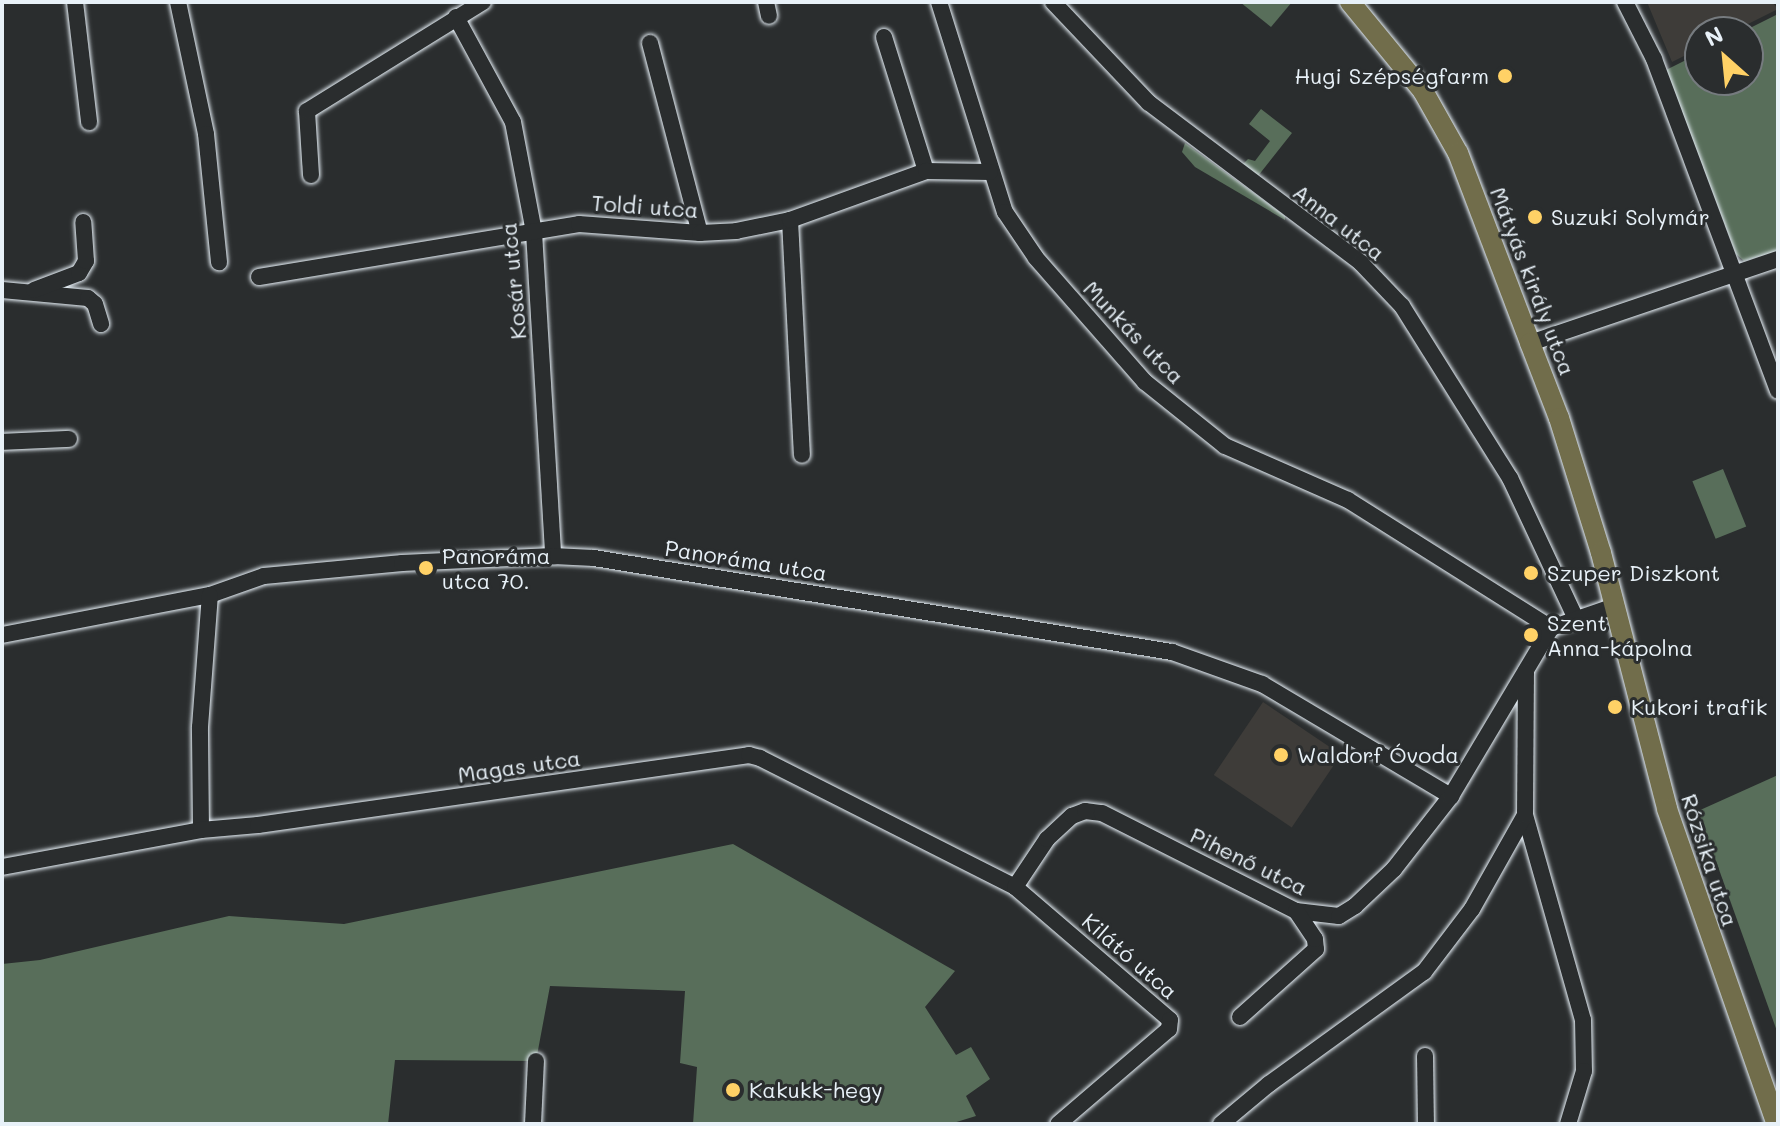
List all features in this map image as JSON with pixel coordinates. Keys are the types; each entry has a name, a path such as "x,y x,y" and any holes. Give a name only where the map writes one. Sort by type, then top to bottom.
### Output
{"main road":[{"name":"Mátyás király utca","path":"1350,2 1423,91 1458,153 1572,459 1615,606"},
{"name":"Rózsika utca","path":"1615,606 1667,809 1777,1124"}],"street":[{"path":"75,2 89,122"},
{"path":"178,2 206,134 219,262"},
{"path":"311,175 307,111 483,2"},
{"name":"Munkás utca","path":"939,2 1005,212 1036,258 1145,382 1225,446 1348,500 1551,628"},
{"name":"Anna utca","path":"1053,2 1149,103 1361,263 1402,306 1510,478 1575,617"},
{"path":"1625,2 1654,59 1778,391"},
{"name":"Kosár utca","path":"456,17 513,122 534,232 553,556"},
{"path":"884,37 926,171"},
{"path":"650,43 700,233"},
{"name":"Toldi utca","path":"259,277 579,224 700,233 736,231 790,220 926,171 990,172"},
{"path":"790,220 802,455"},
{"path":"25,292 79,273 86,261 83,222"},
{"path":"1530,343 1778,259"},
{"path":"2,290 88,298 95,304 101,324"},
{"path":"2,442 69,439"},
{"name":"Panoráma utca","path":"2,635 210,595 264,576 402,563 553,556 594,558 1172,652 1262,684 1451,796"},
{"path":"201,830 200,727 210,595"},
{"path":"1551,628 1575,617 1615,606"},
{"name":"Pihenő utca","path":"1015,887 1047,839 1072,816 1085,811 1102,813 1296,911 1333,916 1351,909 1394,869 1451,796 1551,628"},
{"path":"1526,669 1525,815 1583,1020 1584,1071 1568,1124"},
{"name":"Magas utca","path":"2,867 201,830 258,825 749,755 1015,887"},
{"path":"1221,1124 1269,1084 1424,972 1472,909 1525,815"},
{"name":"Kilátó utca","path":"1015,887 1170,1020 1169,1029 1058,1124"},
{"path":"1240,1017 1316,949 1315,939 1296,911"},
{"path":"1425,1056 1426,1124"},
{"path":"533,1124 536,1061"}],"shaded area":[{"path":"1647,2 1772,2 1778,9 1764,16 1684,16 1684,56 1672,62"},
{"path":"1263,702 1341,755 1292,828 1214,775"}],"green space":[{"path":"1240,2 1292,2 1271,27"},
{"path":"1778,14 1778,251 1744,261 1736,254 1666,70 1684,61 1684,96 1764,96 1764,21"},
{"path":"1261,109 1292,133 1258,176 1243,164 1248,159 1255,161 1270,141 1249,124"},
{"path":"1185,143 1285,216 1285,220 1195,167 1182,152"},
{"path":"1723,469 1746,526 1716,539 1692,481"},
{"path":"1778,775 1778,1034 1698,811"},
{"path":"733,844 955,971 925,1007 956,1055 971,1047 990,1079 966,1096 976,1116 950,1124 693,1124 697,1067 680,1063 685,991 550,986 536,1061 395,1060 388,1124 2,1124 2,964 40,960 229,916 344,924"}],"place":[{"name":"Hugi Szépségfarm","path":"1505,76"},
{"name":"Suzuki Solymár","path":"1535,217"},
{"name":"Panoráma utca 70.","path":"426,568"},
{"name":"Szuper Diszkont","path":"1531,573"},
{"name":"Szent Anna-kápolna","path":"1531,635"},
{"name":"Kukori trafik","path":"1615,707"},
{"name":"Waldorf Óvoda","path":"1281,755"},
{"name":"Kakukk-hegy","path":"733,1090"}]}
